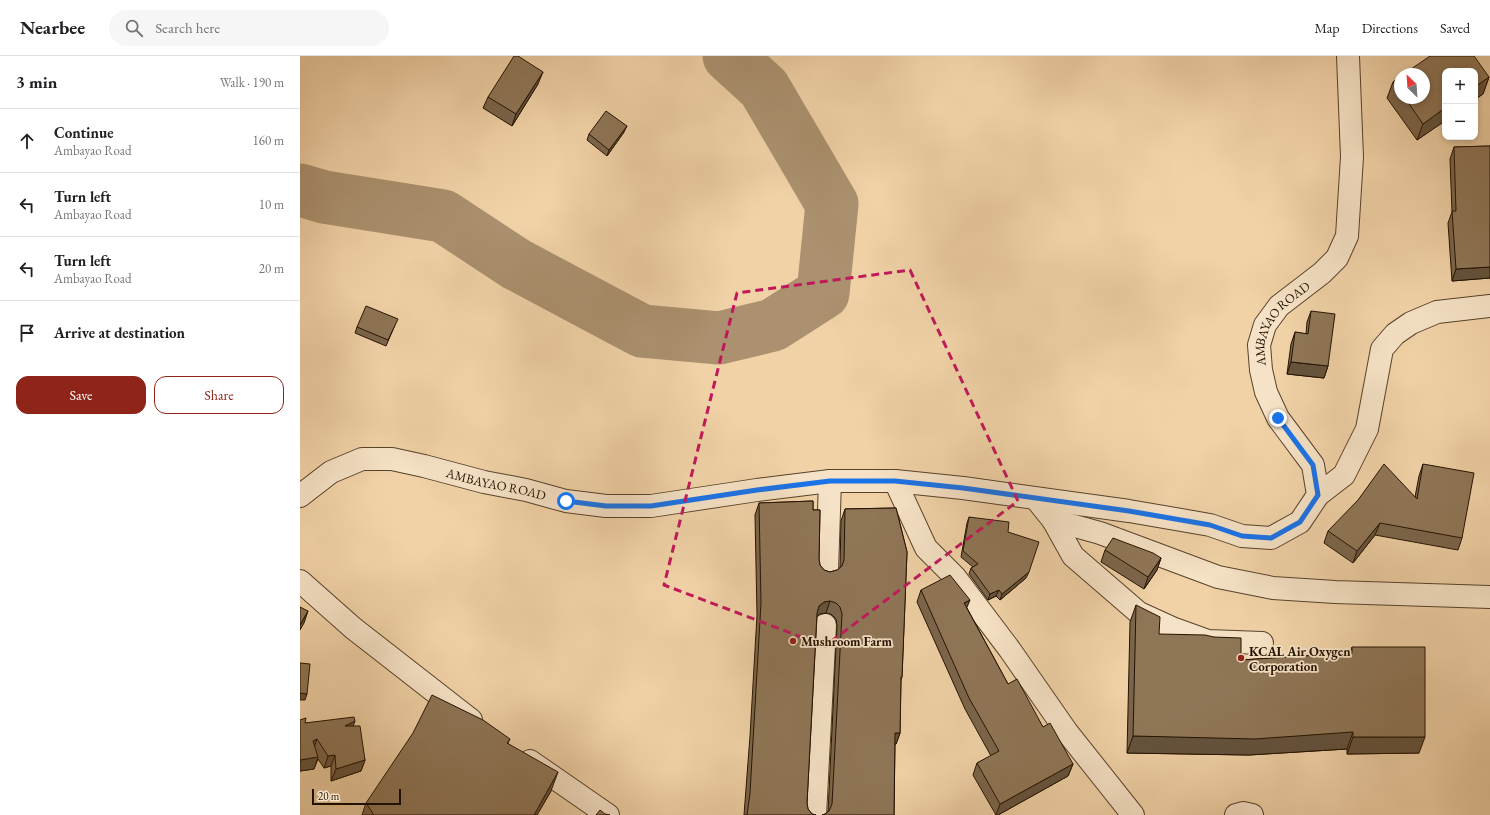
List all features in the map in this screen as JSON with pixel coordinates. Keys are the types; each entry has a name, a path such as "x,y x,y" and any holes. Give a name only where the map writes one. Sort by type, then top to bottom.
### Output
{"street":[{"name":"AMBAYAO ROAD","path":"300,496 331,472 362,459 392,459 484,482 526,490 566,501 606,506 651,506 830,481 895,481 963,488 1129,511 1210,525 1242,536 1271,538 1300,522 1318,495 1313,465 1278,418 1266,392 1261,370 1259,345 1265,325 1279,306 1322,273 1337,258 1347,236 1352,157 1348,56"},
{"path":"1318,495 1344,475 1367,429 1382,349 1395,334 1411,323 1437,312 1490,306"},
{"path":"827,572 830,481"},
{"path":"895,481 926,548 955,578 1010,650 1067,732 1133,815"},
{"path":"1036,499 1053,520 1073,556 1138,613 1172,628 1208,641 1262,643"},
{"path":"1053,520 1100,533 1218,577 1273,588 1335,592 1490,597"},
{"path":"300,581 353,628 459,712 485,730"},
{"path":"815,815 824,625"},
{"path":"511,748 608,815"},
{"path":"1236,815 1243,813 1252,815"}],"highlighted area":[{"path":"910,270 1018,501 825,646 664,585 737,293"}],"building":[{"path":"514,56 518,56 543,72 516,114 488,97"},
{"path":"1430,56 1474,56 1489,77 1478,85 1478,68 1442,68 1442,110 1423,124 1409,104 1430,104 1430,68 1413,68"},
{"path":"606,111 627,126 609,150 589,134"},
{"path":"1490,146 1490,267 1456,269 1452,211 1456,211 1454,147"},
{"path":"366,306 398,319 388,340 357,327"},
{"path":"1311,311 1335,314 1328,366 1291,362 1295,332 1308,334"},
{"path":"1384,464 1417,499 1423,464 1474,473 1462,538 1380,523 1357,551 1328,531 1358,500"},
{"path":"813,501 813,510 820,510 820,565 824,570 830,572 837,570 842,566 844,560 845,509 896,508 907,552 900,733 895,733 894,815 822,815 829,811 832,804 842,614 840,607 836,603 830,601 824,602 819,606 817,613 807,803 808,809 812,814 816,815 747,815 750,793 761,603 759,503"},
{"path":"969,517 1009,522 1008,532 1039,542 1029,572 1002,594 999,590 990,594 971,568 978,564 963,551"},
{"path":"1113,538 1153,553 1161,558 1148,577 1105,550"},
{"path":"950,575 970,600 964,603 1008,684 1017,679 1043,727 1050,723 1073,764 1000,804 977,763 999,751 969,698 921,590"},
{"path":"1136,605 1160,617 1159,634 1205,635 1214,637 1241,638 1241,660 1352,653 1352,647 1425,647 1425,737 1353,737 1353,732 1255,739 1133,736"},
{"path":"300,607 308,611 300,625"},
{"path":"300,663 310,664 307,694 300,693"},
{"path":"432,695 483,720 510,739 507,743 558,772 534,815 374,815 366,803 413,733"},
{"path":"354,717 355,721 345,726 360,726 365,760 336,769 335,755 328,756 317,739 313,741 318,757 300,760 300,720 306,718 305,723"},
{"path":"600,810 605,814 610,815 596,815"}],"waterway":[{"path":"300,190 324,197 443,216 516,264 642,331 719,338 773,325 823,293 832,204 764,88 729,56"}],"place":[{"name":"Mushroom Farm","path":"793,641"},
{"name":"KCAL Air Oxygen Corporation","path":"1241,658"}],"route":[{"path":"566,501 606,506 651,506 830,481 895,481 963,488 1129,511 1210,525 1242,536 1271,538 1300,522 1318,495 1313,465 1278,418"}]}
